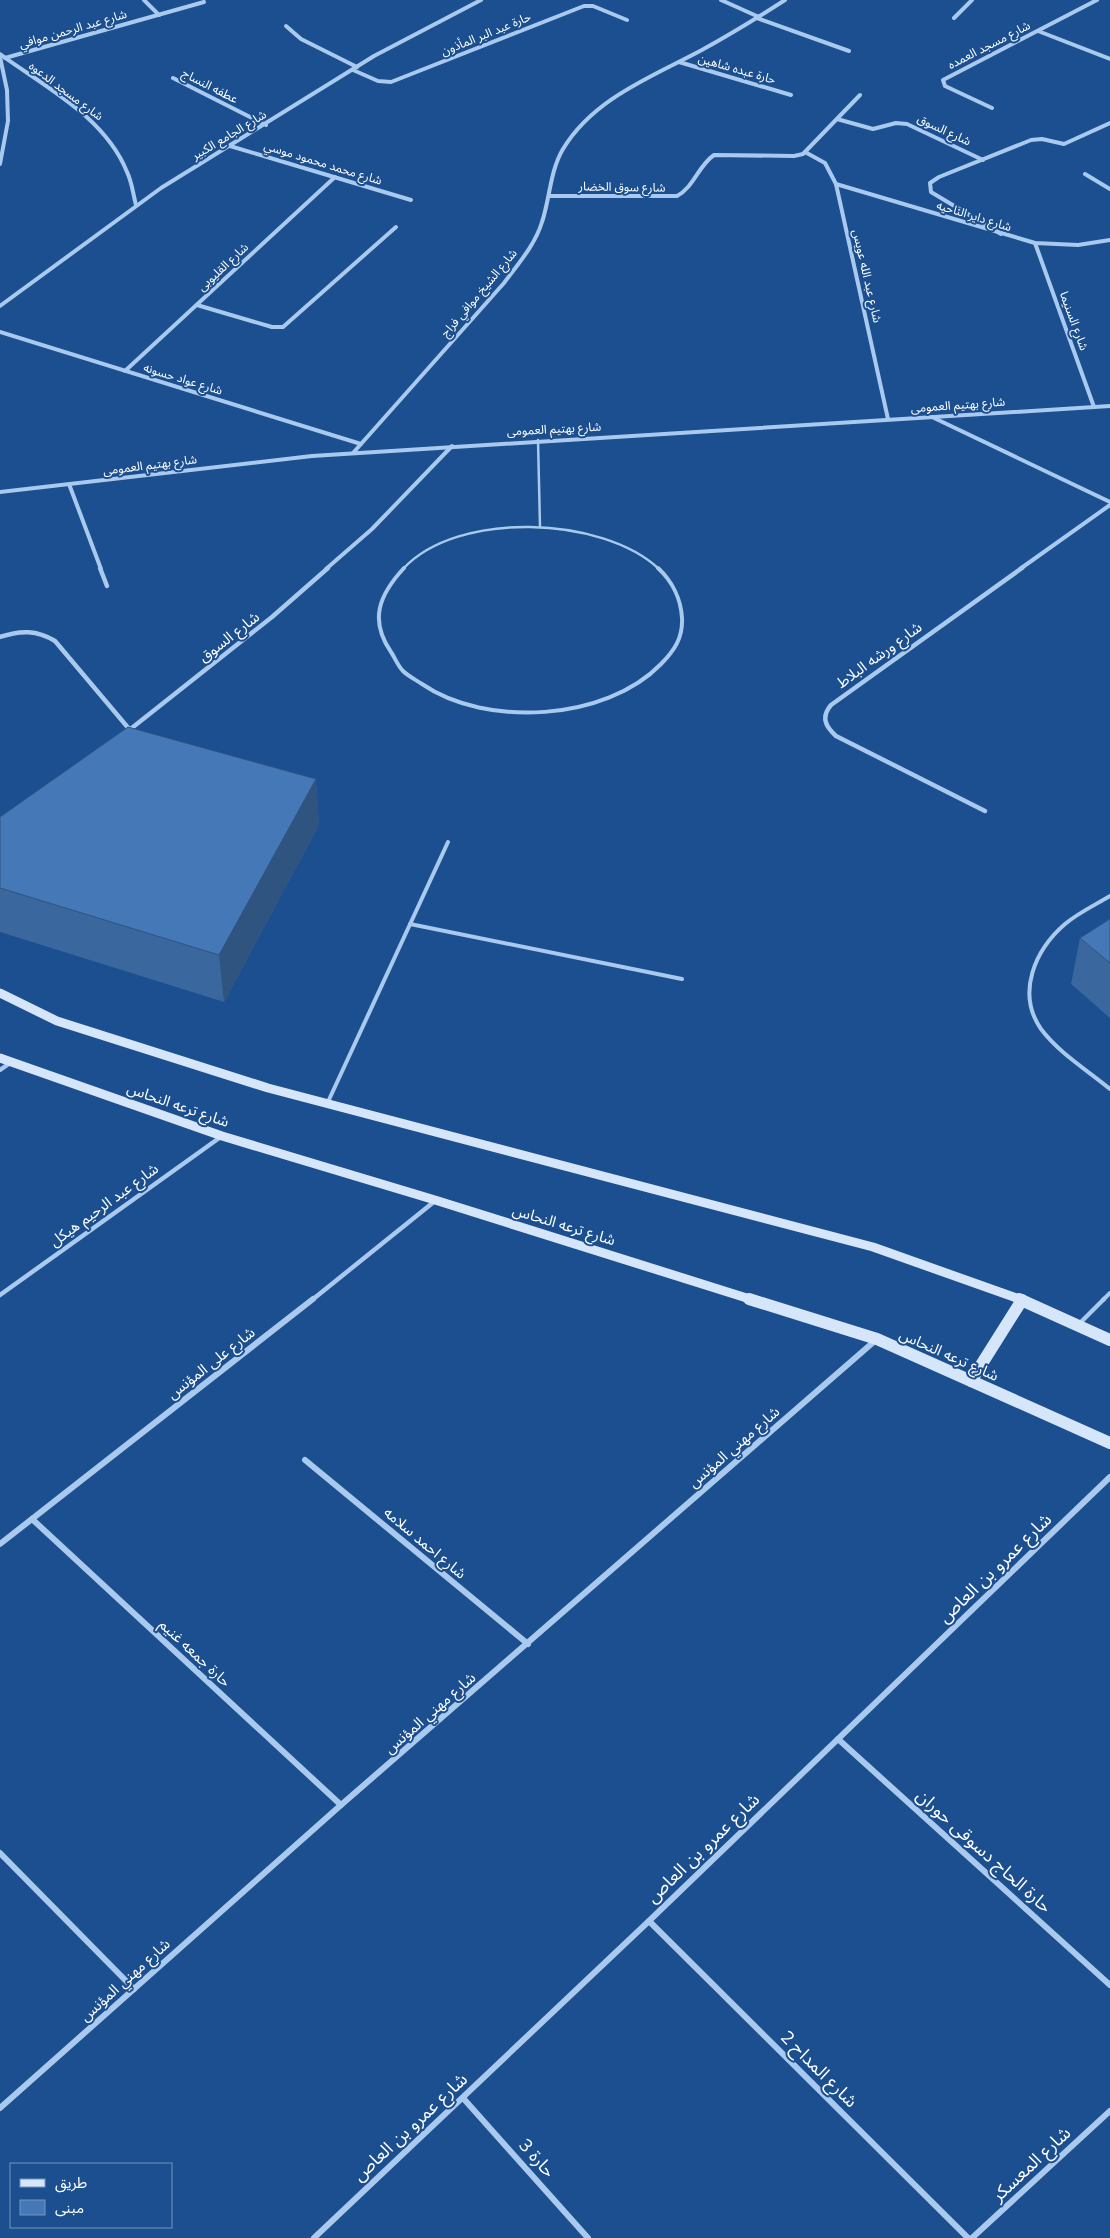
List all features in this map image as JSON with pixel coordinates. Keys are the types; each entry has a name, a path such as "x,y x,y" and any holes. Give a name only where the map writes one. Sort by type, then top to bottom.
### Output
{"main road":[{"path":"0,993 57,1021 268,1088 873,1247 1022,1300 1110,1340"},
{"name":"شارع ترعه النحاس","path":"0,1058 222,1136 436,1200 877,1339 1110,1443"},
{"path":"971,1381 1022,1300"}],"street":[{"path":"144,0 159,15"},
{"name":"شارع الجامع الكبير","path":"0,306 42,278 136,205 357,67 481,0"},
{"path":"721,0 758,17 849,50"},
{"name":"شارع الشيخ موافي فراج","path":"353,453 504,283 518,263 541,224 549,196 552,172 562,150 578,128 598,109 624,91 679,62 785,0"},
{"path":"954,18 972,0"},
{"name":"شارع مسجد العمده","path":"992,108 945,86 943,80 1097,0"},
{"name":"شارع عبد الرحمن موافي","path":"5,58 204,2"},
{"name":"حارة عبد البر المأذون","path":"353,70 378,81 391,82 584,6 593,6 626,20"},
{"path":"286,26 301,39 357,67"},
{"path":"1038,31 1110,59"},
{"path":"0,56 7,90 8,121 0,164"},
{"name":"شارع مسجد الدعوه","path":"0,56 76,108 92,122 110,142 127,172 136,205"},
{"name":"حارة عبده شاهين","path":"679,62 790,95"},
{"name":"عطفه النساج","path":"173,78 266,125"},
{"path":"805,152 860,95"},
{"name":"شارع السوق","path":"837,119 873,129 896,122 907,124 983,160"},
{"path":"0,123 8,121"},
{"path":"1001,234 931,192 930,183 1027,142 1042,140 1064,144 1110,123"},
{"name":"شارع محمد محمود موسي","path":"230,146 411,200"},
{"name":"شارع سوق الخضار","path":"549,196 677,196 686,192 706,161 714,156 794,156 805,152"},
{"name":"شارع عبد الله عويس","path":"805,152 826,163 836,184 888,419"},
{"path":"1084,174 1110,189"},
{"name":"شارع القليوبى","path":"125,371 335,177"},
{"name":"شارع داير الناحيه","path":"836,184 1035,243 1078,245 1110,240"},
{"path":"197,305 272,327 283,327 396,228"},
{"name":"شارع السنيما","path":"1035,243 1094,407"},
{"name":"شارع عواد حسونه","path":"0,332 361,444"},
{"name":"شارع بهتيم العمومى","path":"0,492 353,453 538,440 1110,406"},
{"path":"931,417 1110,503"},
{"name":"شارع السوق","path":"122,736 286,605 372,529 452,446"},
{"path":"68,484 107,586"},
{"name":"شارع ورشه البلاط","path":"985,811 836,736 826,729 823,720 824,712 831,704 1110,503"},
{"path":"0,637 12,632 29,631 44,634 55,641 130,730"},
{"path":"0,1070 10,1063"},
{"name":"شارع عبد الرحيم هيكل","path":"0,1295 222,1136"},
{"name":"شارع على المؤنس","path":"0,1544 436,1200"},
{"name":"شارع مهني المؤنس","path":"0,2108 341,1805 877,1339"},
{"name":"شارع احمد سلامه","path":"305,1460 528,1644"},
{"name":"شارع عمرو بن العاص","path":"314,2238 649,1921 1110,1477"},
{"name":"حارة جمعه غنيم","path":"32,1519 341,1805"},
{"name":"حارة الحاج دسوقى حوران","path":"838,1739 1110,1985"},
{"path":"0,1853 134,1989"},
{"name":"شارع المداح 2","path":"649,1921 968,2238"},
{"name":"حارة 3","path":"463,2098 588,2238"},
{"name":"شارع المعسكر","path":"972,2238 1110,2111"}],"lane":[{"path":"538,440 540,526"},
{"path":"540,526 573,530 613,541 631,549 653,564 670,582 680,602 683,622 678,643 666,663 646,680 620,695 589,706 555,712 520,713 476,707 452,700 424,687 402,670 387,652 378,631 378,610 386,590 400,571 420,555 446,542 475,532 507,527 540,526"},
{"path":"327,1104 448,842"},
{"path":"1110,896 1065,924 1053,936 1034,966 1028,981 1028,996 1032,1012 1039,1027 1052,1041 1110,1089"},
{"path":"410,924 682,980"},
{"path":"1077,1326 1110,1293"}],"building":[{"path":"128,727 316,779 219,955 0,888 0,817"},
{"path":"1110,919 1110,963 1080,938"}]}
